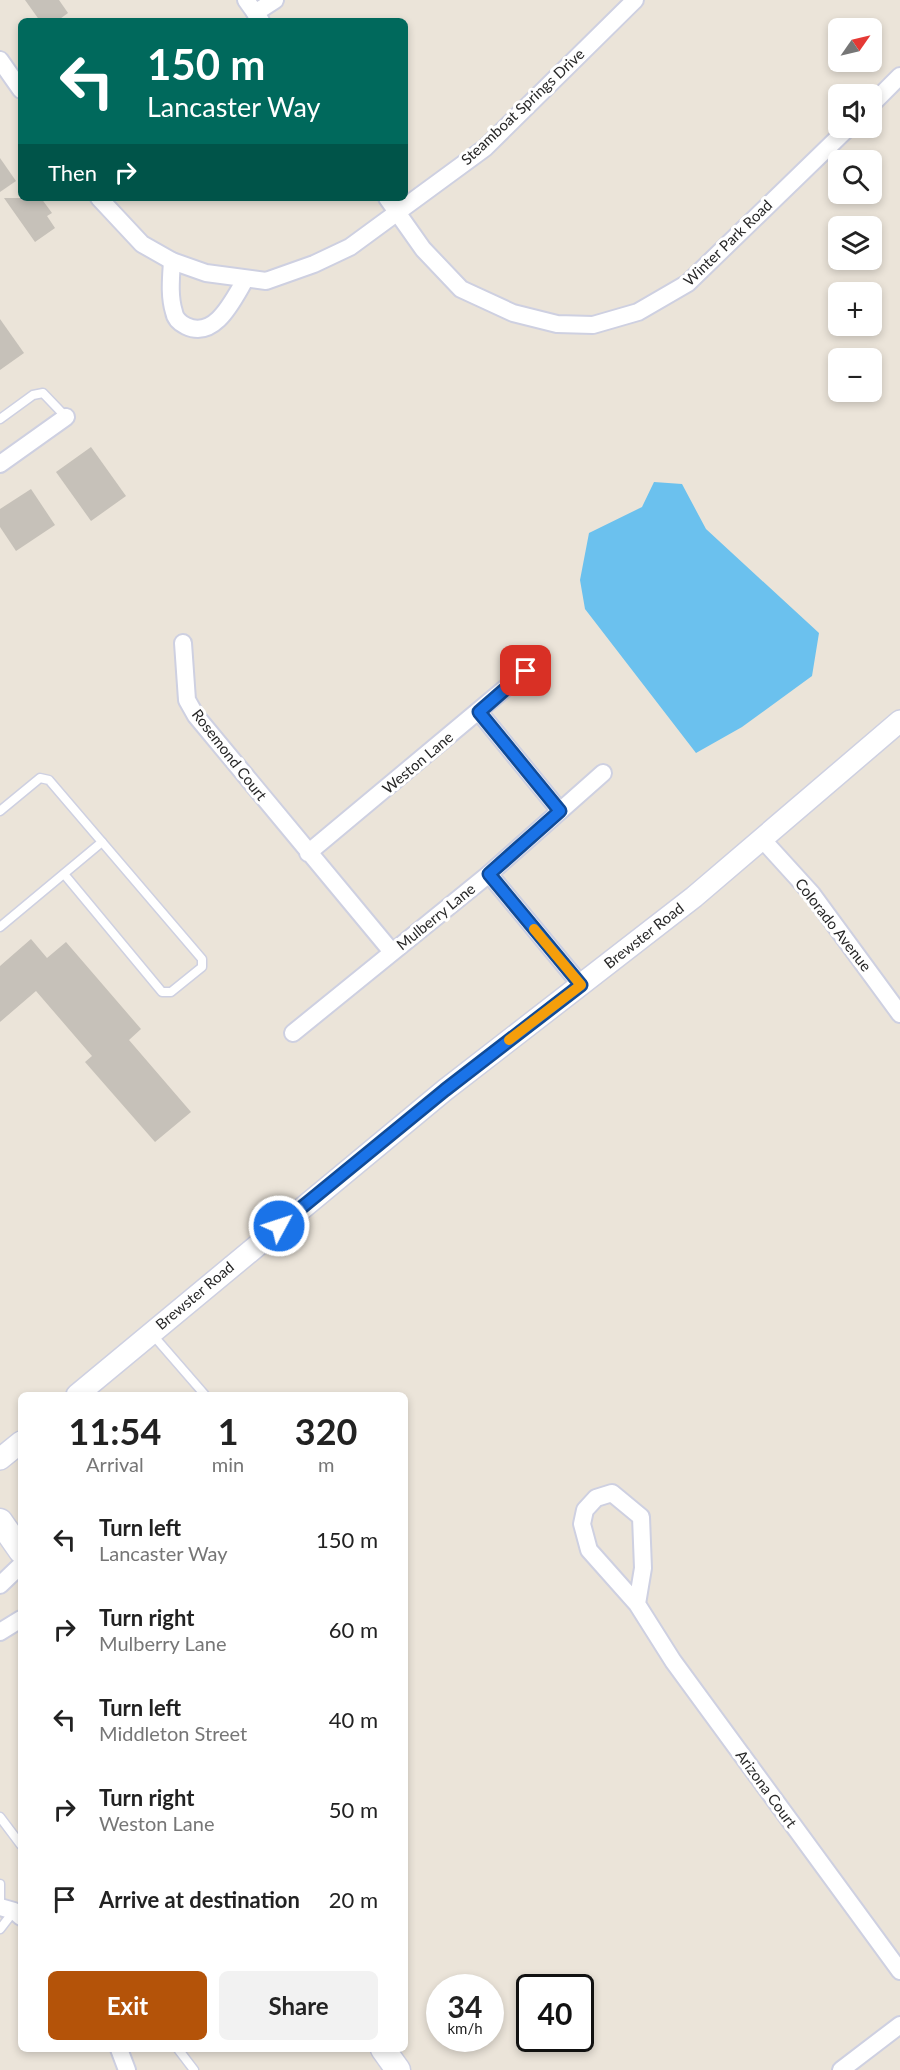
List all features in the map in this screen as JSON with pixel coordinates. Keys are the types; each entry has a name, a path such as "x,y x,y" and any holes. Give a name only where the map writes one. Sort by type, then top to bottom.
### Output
{"main road":[{"path":"0,1521 18,1547"},
{"path":"385,2052 398,2070"}],"street":[{"path":"254,11 275,0"},
{"name":"Steamboat Springs Drive","path":"102,201 142,244 172,261 206,273 266,281 314,264 350,247 485,147 635,0"},
{"path":"0,60 18,86"},
{"path":"882,94 900,76"},
{"name":"Winter Park Road","path":"389,201 423,249 461,289 513,313 557,324 592,325 638,312 688,283 838,138"},
{"path":"172,261 174,315 180,323 190,328 202,330 213,326 245,280"},
{"path":"0,464 66,417"},
{"name":"Rosemond Court","path":"183,643 187,700 192,708 308,853 392,952"},
{"name":"Weston Lane","path":"308,853 526,671"},
{"path":"479,712 560,811"},
{"name":"Brewster Road","path":"81,1392 445,1090 694,897 900,721"},
{"name":"Mulberry Lane","path":"293,1033 489,874 603,773"},
{"name":"Colorado Avenue","path":"762,839 812,894 900,1014"},
{"path":"489,874 581,985"},
{"path":"0,1459 18,1444"},
{"name":"Arizona Court","path":"637,1604 643,1568 641,1517 612,1493 596,1498 585,1510 582,1524 590,1550 637,1604 679,1670 900,1971"},
{"path":"0,1586 18,1568"},
{"path":"0,1632 18,1621"},
{"path":"841,2070 900,2025"},
{"path":"120,2052 127,2070"}],"lane":[{"path":"0,419 33,395 43,393 66,417"},
{"path":"0,811 44,777 202,959 202,967 171,992 162,992 64,874"},
{"path":"0,927 102,842"},
{"path":"151,1333 202,1392"},
{"path":"0,1817 18,1841"},
{"path":"0,1884 9,1909 0,1929"},
{"path":"180,2052 194,2070"}],"water":[{"path":"654,482 682,484 706,529 819,633 812,676 742,727 696,753 585,609 580,580 589,533 642,507"}],"building":[{"path":"25,0 59,0 68,13 61,18 38,18"},
{"path":"0,158 16,181 0,192"},
{"path":"4,198 18,198 18,201 43,201 52,213 47,216 55,228 35,242"},
{"path":"0,319 24,353 0,370"},
{"path":"91,447 126,496 91,521 56,472"},
{"path":"31,489 55,525 16,551 0,527 0,509"},
{"path":"31,939 47,958 66,942 141,1029 129,1040 191,1112 155,1142 85,1062 92,1056 36,991 0,1022 0,966"}],"slow traffic":[{"path":"509,1040 581,985 534,929"}],"route":[{"path":"279,1226 495,1050 581,985 489,874 560,811 479,712 526,671"}]}
